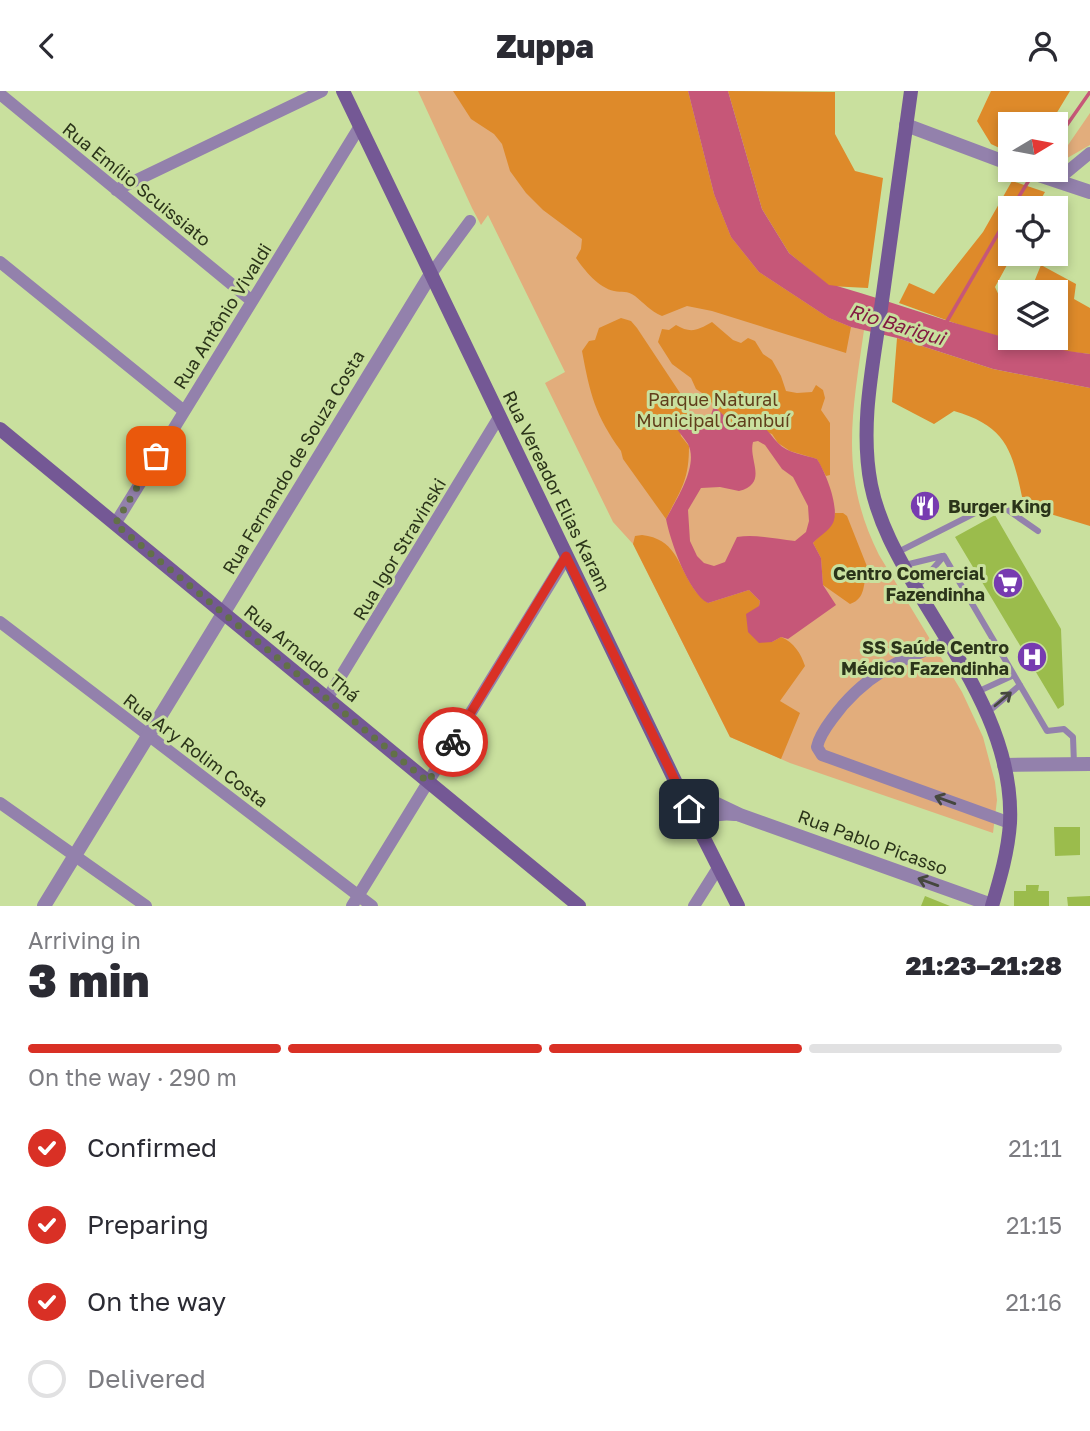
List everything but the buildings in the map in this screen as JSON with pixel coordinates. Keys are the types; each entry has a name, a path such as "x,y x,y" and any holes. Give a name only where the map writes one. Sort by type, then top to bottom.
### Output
{"main road":[{"name":"Rua Vereador Elias Karam","path":"343,91 566,556 738,906"},
{"path":"911,91 873,363 867,418 867,459 876,505 899,559 987,713 1004,765 1010,823 1004,862 992,906"},
{"name":"Rua Arnaldo Thá","path":"0,429 579,906"}],"street":[{"path":"116,190 322,91"},
{"name":"Rua Emílio Scuissiato","path":"3,94 252,301"},
{"path":"906,125 998,160"},
{"name":"Rua Antônio Vivaldi","path":"115,524 360,126"},
{"path":"1068,167 1090,153"},
{"path":"1059,182 1090,192"},
{"name":"Rua Fernando de Souza Costa","path":"44,906 431,274 470,221"},
{"path":"0,262 184,411"},
{"name":"Rua Igor Stravinski","path":"327,699 499,417"},
{"path":"355,901 566,556"},
{"name":"Rua Ary Rolim Costa","path":"0,622 148,735 355,901 372,906"},
{"path":"948,642 891,666 859,687 825,728 817,747 822,755 1010,823"},
{"path":"1004,765 1090,764"},
{"name":"Rua Pablo Picasso","path":"677,785 740,815 992,906"},
{"path":"0,803 145,906"},
{"name":"Rua Pablo Picasso","path":"701,834 703,824 713,815 740,815"},
{"path":"694,906 718,868"}],"lane":[{"path":"899,559 991,505 999,504 1038,531"},
{"path":"899,559 944,556"},
{"path":"916,589 944,556"},
{"path":"944,556 1046,731 1063,729 1073,737 1074,764"},
{"path":"976,692 1014,675"},
{"path":"987,713 1020,685"}],"green space":[{"name":"Parque Natural Municipal Cambuí","path":"418,91 688,91 714,194 851,327 864,330 852,444 858,498 866,526 879,555 962,692 983,737 997,800 993,833 790,763 730,737 633,544 613,522 545,383 565,372 488,215 481,225 472,208"},
{"path":"1090,113 1090,145 1068,158 1068,145"}],"shaded area":[{"path":"453,91 688,91 714,194 731,237 759,272 829,318 851,327 846,353 712,311 687,306 662,316 632,294 608,289 597,282 576,258 582,239 543,210 526,193 510,171 502,144 494,134 471,119"},
{"path":"728,91 835,92 835,134 855,171 883,178 868,288 829,286 789,253 762,209"},
{"path":"991,91 1070,91 1057,112 998,112 998,147 991,144 977,121"},
{"path":"1011,182 1045,192 1043,196 1003,196"},
{"path":"998,206 998,266 1006,266 995,287 998,293 998,336 899,303 909,283 934,294 983,232"},
{"path":"1041,266 1076,284 1074,299 1090,308 1090,354 1052,350 1068,350 1068,280 1035,280"},
{"path":"621,318 631,321 637,328 688,405 687,415 676,416 681,436 689,446 688,468 666,519 623,459 599,415 588,380 582,351 589,341 595,340 599,328"},
{"path":"712,322 733,340 741,343 748,338 755,341 763,354 772,360 786,391 812,392 816,385 823,390 825,398 821,410 830,423 830,475 826,476 817,459 790,451 778,443 772,434 752,427 742,431 738,429 708,397 696,389 691,378 672,364 658,342 662,329 669,330 676,325 694,330"},
{"path":"897,338 993,369 1090,388 1090,526 1024,506 1012,458 1006,445 987,425 954,411 934,424 892,402"},
{"path":"835,513 847,516 868,569 862,594 850,604 823,585 821,558 813,543 829,526"},
{"path":"642,535 662,541 674,553 694,589 708,603 749,590 760,601 759,606 772,642 781,637 790,642 799,653 805,666 780,701 800,713 781,759 730,737 633,544 635,536"}],"water":[{"name":"Rio Barigui","path":"688,91 728,91 762,209 789,253 829,285 998,335 998,350 1064,350 1090,354 1090,388 993,369 829,318 759,272 731,237 714,194"},
{"path":"714,406 738,429 750,430 761,425 786,449 817,459 828,481 835,517 831,526 813,543 821,558 823,585 836,605 788,639 781,637 772,642 759,643 748,632 746,614 759,606 760,601 749,590 708,603 687,578 671,540 666,519 685,483 691,462 688,444 671,421 672,417 683,417 701,424 710,418","holes":["758,441 765,445 782,469 793,477 808,506 809,521 806,532 795,541 759,536 737,537 725,562 714,566 704,563 697,556 690,541 688,510 701,488 720,487 739,491 753,483 753,442"]}],"waterway":[{"path":"1068,123 1090,92"},
{"path":"1019,196 1028,182"},
{"name":"Rio Barigui","path":"946,323 998,234"}],"way so far":[{"path":"156,456 115,524 428,782 453,742"}],"place":[{"name":"Burger King","path":"925,506"},
{"name":"Centro Comercial Fazendinha","path":"1008,583"},
{"name":"SS Saúde Centro Médico Fazendinha","path":"1032,657"}],"route":[{"path":"453,742 566,556 689,809"}]}
